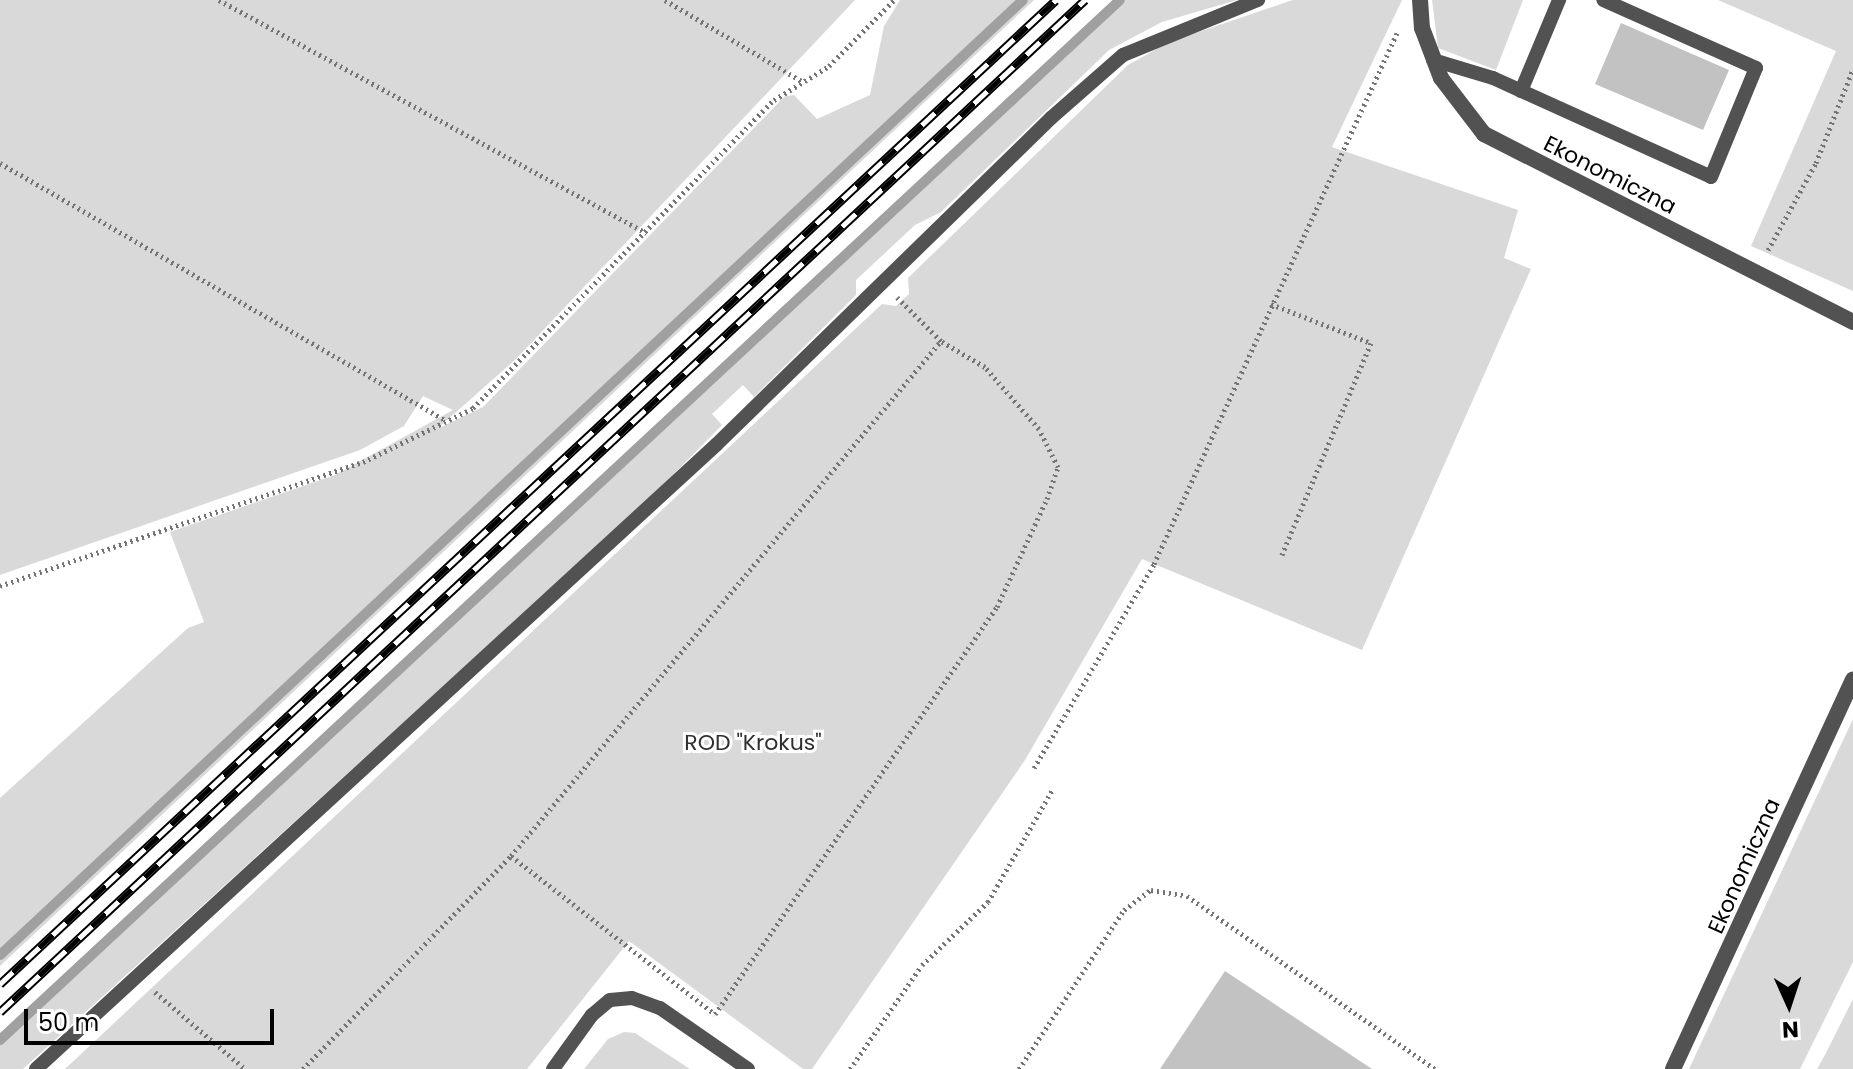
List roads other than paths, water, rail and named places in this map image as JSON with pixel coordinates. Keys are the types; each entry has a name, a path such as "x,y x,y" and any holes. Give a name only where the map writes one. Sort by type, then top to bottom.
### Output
{"street":[{"name":"Ekonomiczna","path":"1420,0 1433,60 1484,134 1853,322"},
{"name":"Ekonomiczna","path":"1673,1069 1853,680"}],"lane":[{"path":"36,1069 141,976 717,444 1123,55 1258,0"},
{"path":"1521,91 1559,0"},
{"path":"1433,60 1521,91 1711,177 1756,68 1603,0"},
{"path":"553,1069 592,1015 610,1000 632,998 660,1008 748,1069"}],"waterway":[{"path":"0,955 1023,0"},
{"path":"0,1040 1120,0"}],"railway":[{"path":"0,984 1056,0"},
{"path":"0,1012 1085,0"}],"park label":[{"name":"ROD \"Krokus\"","path":"753,743"}]}
